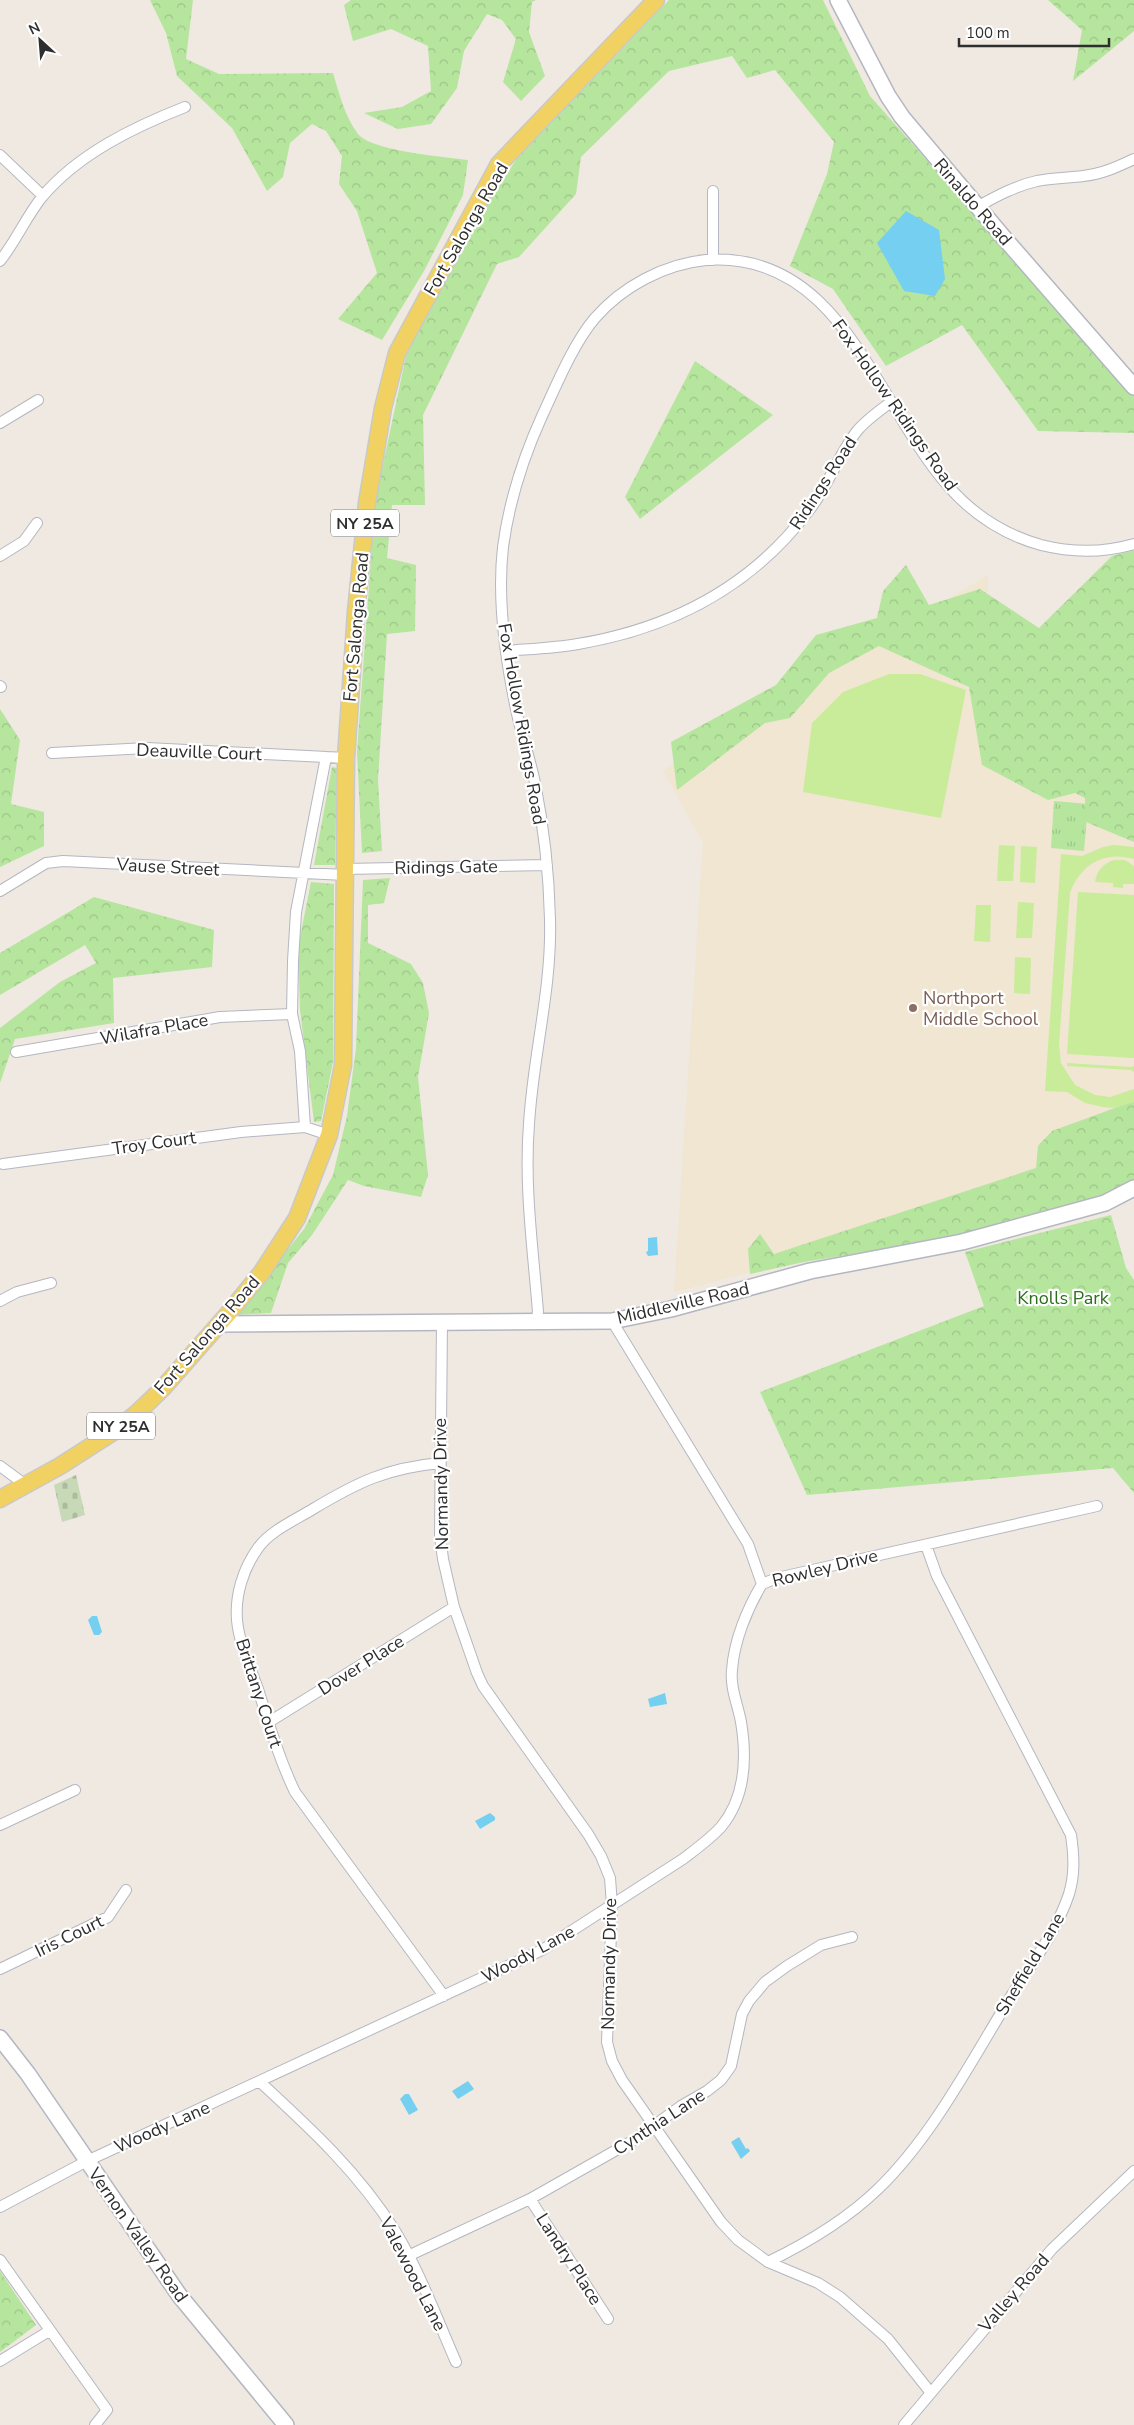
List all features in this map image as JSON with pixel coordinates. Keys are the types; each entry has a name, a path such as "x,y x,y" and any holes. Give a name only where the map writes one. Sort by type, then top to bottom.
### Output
{"main road":[{"name":"Fort Salonga Road","path":"0,1499 27,1486 113,1432 136,1414 220,1324 262,1272 297,1218 329,1135 343,1065 346,758 356,612 367,503 383,408 397,353 500,164 656,0"}],"street":[{"name":"Rinaldo Road","path":"838,0 888,96 925,146 1134,387"},
{"path":"0,261 43,196 98,150 137,128 185,107"},
{"path":"0,155 43,196"},
{"path":"977,207 1002,192 1020,186 1039,181 1085,176 1108,171 1134,159"},
{"path":"713,191 713,260"},
{"name":"Fox Hollow Ridings Road","path":"536,1323 538,1312 527,1158 529,1122 550,964 548,865 536,788 516,714 506,651 502,582 503,550 508,517 529,446 575,350 592,321 615,298 639,282 668,268 694,262 713,260 746,263 792,278 823,304 841,324 946,485 971,509 997,527 1025,540 1059,549 1088,552 1112,550 1134,544"},
{"path":"0,423 38,400"},
{"name":"Ridings Road","path":"506,651 577,644 627,633 669,620 710,600 768,557 794,531 814,505 857,431 891,402"},
{"path":"0,556 24,541 37,523"},
{"name":"Deauville Court","path":"52,753 147,748 346,758"},
{"path":"326,757 296,912 292,1014 300,1051 305,1127 329,1135"},
{"name":"Vause Street","path":"0,891 46,863 63,860 304,874 345,872"},
{"name":"Ridings Gate","path":"345,872 548,865"},
{"name":"Wilafra Place","path":"16,1052 220,1017 292,1014"},
{"name":"Troy Court","path":"2,1164 240,1132 305,1127"},
{"name":"Middleville Road","path":"220,1324 612,1321 672,1309 810,1271 962,1242 1105,1203 1134,1188"},
{"path":"0,1301 17,1292 52,1283"},
{"name":"Rowley Drive","path":"612,1321 748,1544 762,1584 776,1578 1097,1506"},
{"name":"Normandy Drive","path":"442,1322 440,1463 440,1536 442,1559 454,1607 483,1686 588,1834 601,1856 610,1878 612,1905 607,2042 612,2061 622,2080 656,2126 721,2222 745,2246 768,2262 818,2283 840,2297 888,2339 931,2393"},
{"name":"Brittany Court","path":"440,1463 408,1466 361,1482 281,1529 258,1547 244,1572 238,1597 237,1620 244,1650 282,1765 295,1792 444,1996"},
{"path":"0,1466 27,1486"},
{"name":"Sheffield Lane","path":"768,2262 791,2250 858,2206 878,2189 905,2158 942,2107 1058,1920 1074,1875 1074,1856 1070,1835 937,1576 926,1545"},
{"name":"Woody Lane","path":"0,2207 87,2161 542,1950 683,1859 720,1828 732,1813 744,1770 745,1746 733,1693 732,1670 741,1630 753,1599 762,1584"},
{"name":"Dover Place","path":"269,1722 454,1607"},
{"path":"0,1825 75,1790"},
{"name":"Iris Court","path":"0,1969 108,1917 126,1890"},
{"name":"Cynthia Lane","path":"408,2256 530,2199 656,2126 721,2080 732,2066 742,2014 749,2001 765,1982 821,1945 852,1937"},
{"name":"Vernon Valley Road","path":"0,2038 28,2074 179,2295 286,2425"},
{"name":"Valewood Lane","path":"260,2082 322,2140 354,2175 395,2232 408,2256 456,2362"},
{"name":"Valley Road","path":"904,2425 1052,2249 1134,2172"},
{"name":"Landry Place","path":"530,2199 608,2319"},
{"path":"0,2260 107,2410 95,2425"},
{"path":"0,2361 49,2331"}],"shaded area":[{"name":"Northport Middle School","path":"988,575 989,668 1134,814 1134,1172 674,1292 703,843 663,770"}],"green space":[{"path":"150,0 193,0 186,59 219,74 333,73 349,120 358,134 366,140 393,149 468,160 463,195 424,271 382,340 338,319 377,273 357,211 339,184 342,156 326,131 312,124 290,143 283,177 267,191 232,128 177,76 166,33"},
{"path":"351,0 536,0 532,2 529,32 545,76 521,101 503,82 516,39 502,20 487,14 464,51 457,88 431,124 398,129 364,113 402,107 431,91 428,46 391,29 353,41 344,5"},
{"path":"669,0 823,0 870,96 1134,395 1134,433 1038,431 962,325 886,366 833,289 790,266 827,174 834,142 775,70 747,78 732,56 669,71 581,157 576,194 519,257 497,264 423,415 425,505 392,505 387,558 416,565 415,631 387,634 378,780 382,851 362,853 357,752 375,502 406,356 472,229 517,158"},
{"path":"1048,0 1134,0 1134,31 1073,81 1082,30"},
{"path":"695,361 773,415 640,519 625,497"},
{"path":"1134,550 1134,842 1086,822 1085,798 1075,793 1048,800 982,765 969,687 879,646 829,673 790,718 765,723 677,790 671,742 776,685 816,635 877,618 883,591 906,565 929,605 980,589 1039,628 1112,556"},
{"path":"889,674 920,674 966,690 941,818 803,792 812,723 843,692"},
{"path":"0,709 20,740 11,804 44,812 44,846 0,867"},
{"path":"332,767 337,768 335,865 314,865"},
{"path":"1054,801 1088,804 1084,851 1051,848"},
{"path":"999,845 1015,846 1013,881 997,881"},
{"path":"1114,845 1134,847 1134,859 1113,857 1103,858 1094,862 1080,875 1070,893 1059,1045 1061,1063 1075,1085 1095,1095 1110,1097 1134,1089 1134,1102 1114,1108 1085,1103 1067,1092 1045,1091 1061,854 1082,856 1103,847"},
{"path":"1021,846 1037,847 1035,883 1020,882"},
{"path":"1114,860 1125,860 1134,866 1134,884 1123,884 1123,888 1113,887 1113,883 1095,882 1101,868"},
{"path":"390,878 384,903 368,905 368,943 411,964 423,983 429,1013 418,1077 428,1175 421,1197 364,1186 348,1180 312,1235 288,1263 271,1313 235,1315 304,1229 333,1175 347,1116 356,1048 363,880"},
{"path":"311,882 334,884 333,1062 321,1121 314,1122 300,1010 298,947"},
{"path":"1078,892 1134,895 1134,1058 1067,1054"},
{"path":"94,897 214,930 212,967 113,978 114,1023 15,1039 0,1083 0,1028 60,982 96,963 85,945 0,995 0,953"},
{"path":"1018,902 1034,903 1032,938 1016,938"},
{"path":"976,905 991,905 990,942 974,941"},
{"path":"1015,957 1031,958 1030,994 1014,993"},
{"path":"1067,1063 1134,1066 1134,1072 1131,1070 1067,1066"},
{"path":"1134,1101 1134,1180 1105,1195 958,1237 804,1262 750,1274 748,1249 760,1234 774,1254 1036,1168 1038,1146 1052,1131"},
{"name":"Knolls Park","path":"1111,1215 1126,1268 1134,1280 1134,1493 1113,1468 807,1495 760,1392 984,1306 965,1252"},
{"path":"76,1475 85,1515 62,1522 54,1485"},
{"path":"0,2271 36,2325 0,2352"}],"water":[{"path":"906,211 939,230 945,279 935,296 904,291 877,243"},
{"path":"657,1237 658,1255 648,1256 646,1252 648,1251 648,1238"},
{"path":"92,1616 97,1616 102,1632 99,1635 94,1635 88,1620"},
{"path":"665,1693 667,1704 650,1707 648,1699"},
{"path":"490,1813 495,1817 495,1820 480,1829 475,1821"},
{"path":"468,2081 474,2089 458,2099 452,2091"},
{"path":"405,2094 409,2094 418,2110 409,2115 400,2099"},
{"path":"739,2137 746,2149 748,2148 750,2151 741,2159 731,2142"}],"place":[{"name":"Northport Middle School","path":"913,1008"}]}
